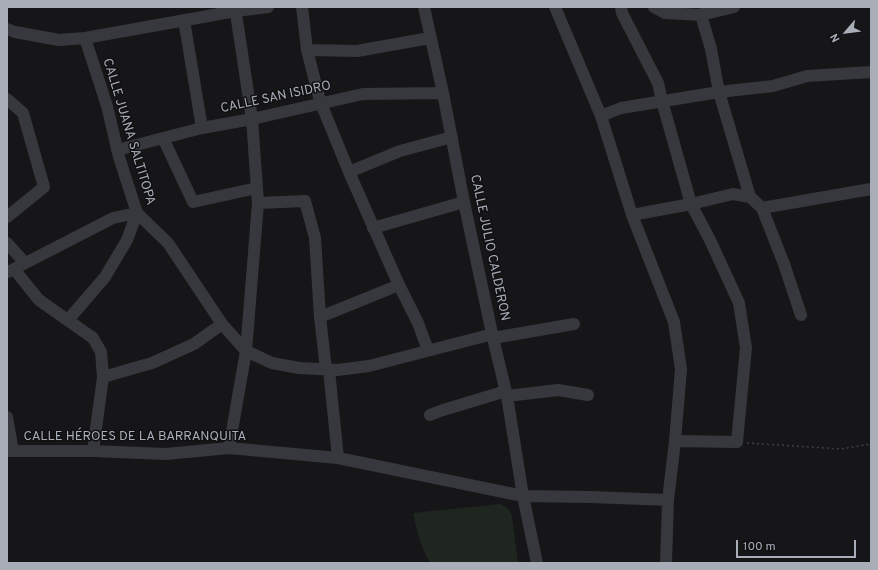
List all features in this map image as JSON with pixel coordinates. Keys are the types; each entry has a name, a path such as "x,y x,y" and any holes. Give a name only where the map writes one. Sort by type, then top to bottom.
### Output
{"street":[{"path":"7,30 59,40 85,38 236,9 268,7"},
{"path":"302,7 307,50 321,104 348,172 399,285 418,323 428,350"},
{"name":"CALLE JULIO CALDERON","path":"424,7 443,93 464,202 507,394 523,496 537,563"},
{"path":"555,7 601,116 632,215 674,322 680,368 675,440 668,500 666,563"},
{"path":"620,7 658,83 691,204 710,240 739,303 746,348 737,442 675,440"},
{"path":"654,7 666,10 705,11 734,7"},
{"path":"229,448 246,351 258,203 252,119 236,9"},
{"path":"705,11 719,92 750,197 762,208 784,264 801,315"},
{"path":"184,20 202,128"},
{"name":"CALLE JUANA SALTITOPA","path":"85,38 107,106 117,150 137,213 168,243 222,324 246,351 272,362 299,368 337,370 369,366 428,350 493,336 574,324"},
{"path":"307,50 357,51 430,38"},
{"path":"601,116 621,108 719,92 773,86 807,76 871,72"},
{"name":"CALLE SAN ISIDRO","path":"117,150 202,128 252,119 363,94 443,93"},
{"path":"7,99 23,113 44,187 7,217"},
{"path":"348,172 400,151 452,137"},
{"path":"163,138 193,202 257,188"},
{"path":"762,208 871,189"},
{"path":"632,215 691,204 733,194 750,197"},
{"path":"258,203 305,201 315,238 320,317 338,458"},
{"path":"373,228 464,202"},
{"path":"93,451 103,377 101,352 93,338 38,300 10,270 113,218 137,213"},
{"path":"68,320 105,277 127,240 137,213"},
{"path":"7,243 25,263"},
{"path":"320,317 399,285"},
{"path":"103,377 152,363 194,344 222,324"},
{"path":"430,415 440,411 507,394 558,390 588,395"},
{"path":"7,418 10,451"},
{"name":"CALLE HÉROES DE LA BARRANQUITA","path":"10,451 93,451 166,454 229,448 338,458 523,496 668,500"}],"path":[{"path":"737,442 841,449 871,444"}],"shaded area":[{"path":"500,504 508,508 512,516 518,563 430,563 421,544 413,513"}]}
